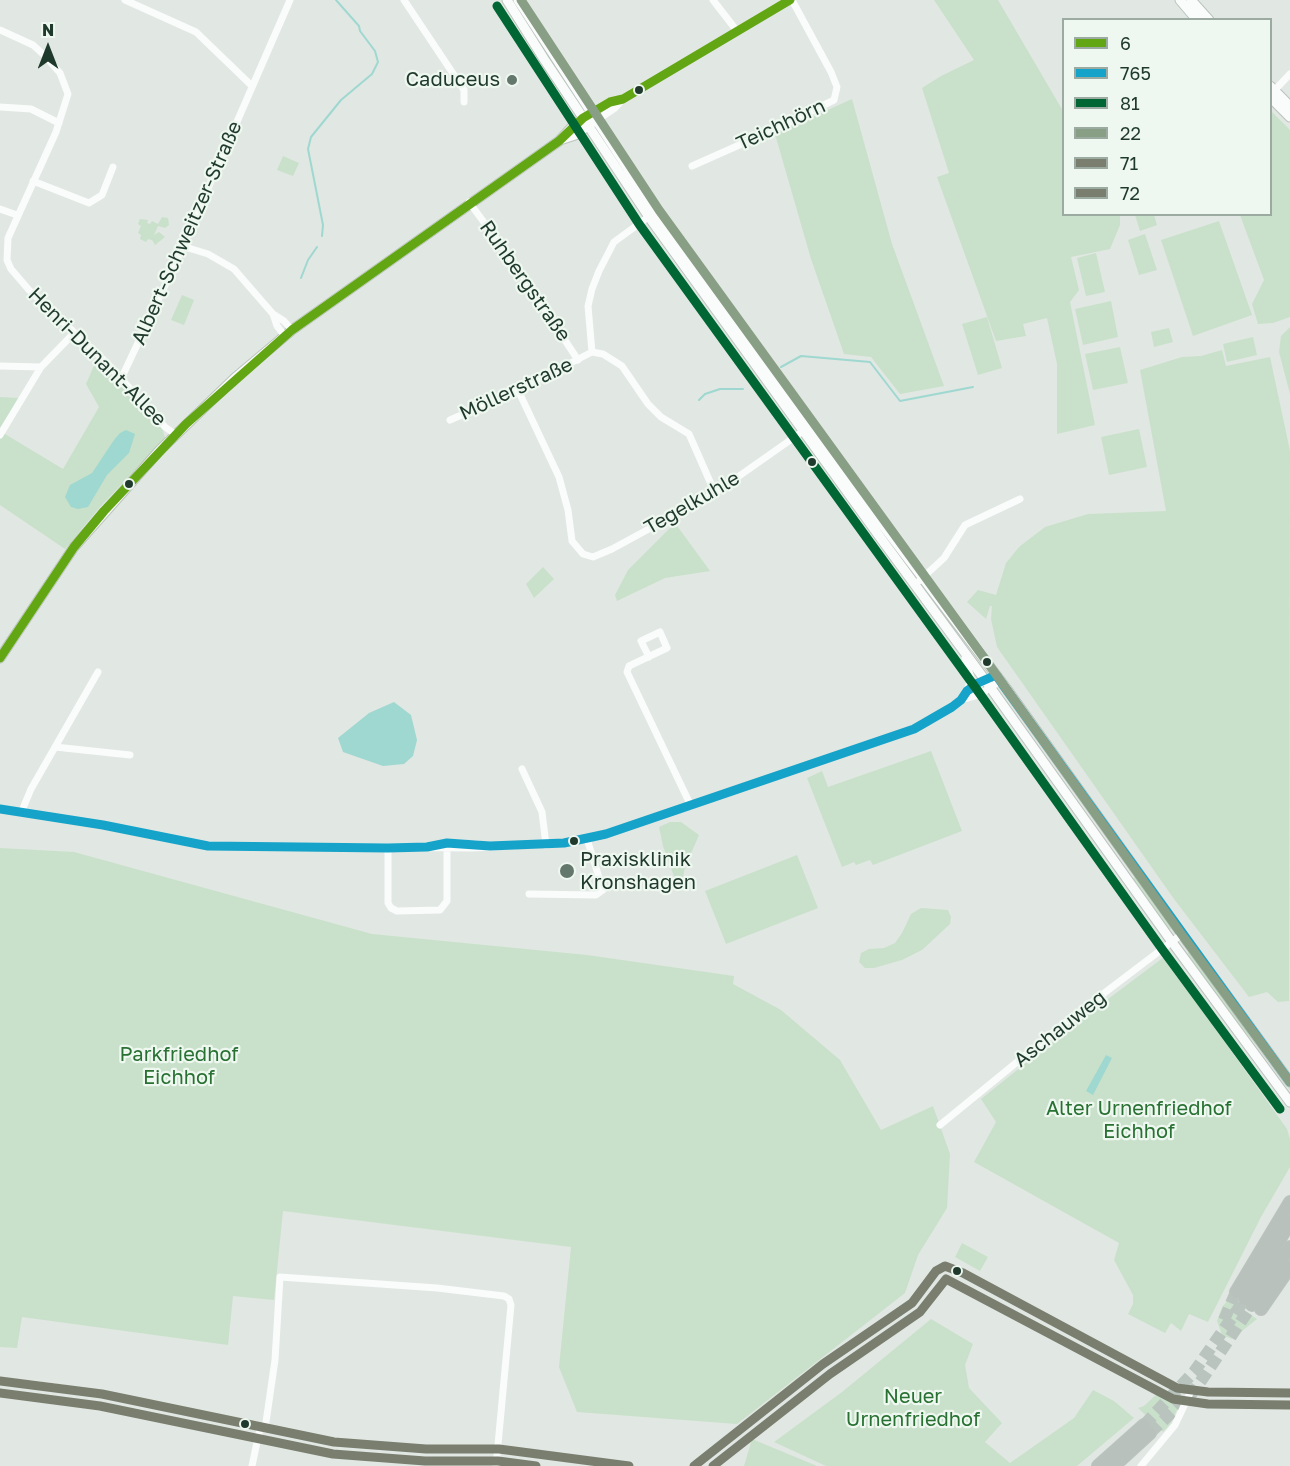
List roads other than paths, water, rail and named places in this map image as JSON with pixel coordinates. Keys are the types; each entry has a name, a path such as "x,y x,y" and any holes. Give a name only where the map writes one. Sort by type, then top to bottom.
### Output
{"highway":[{"path":"1248,1301 1290,1202"},
{"path":"1248,1301 1290,1222"},
{"path":"1248,1301 1290,1247"},
{"path":"1248,1301 1290,1267"},
{"path":"1098,1466 1147,1429 1114,1466"}],"main road":[{"path":"507,0 586,122 806,429 919,582 998,678 1290,1082"},
{"path":"518,0 595,116 653,214"},
{"path":"1180,0 1195,18"},
{"path":"1191,0 1207,18"},
{"path":"1272,92 1290,106"},
{"path":"1272,92 1290,117"},
{"path":"0,658 74,547 104,511 176,434 235,378 288,333 470,202 595,116"},
{"path":"919,582 964,652 1290,1102"}],"street":[{"path":"125,0 196,32 252,86"},
{"name":"Albert-Schweitzer-Straße","path":"121,379 290,0"},
{"path":"404,0 464,90 464,102"},
{"path":"713,0 737,31"},
{"path":"595,116 615,108 623,99 791,0"},
{"name":"Teichhörn","path":"692,166 834,100 837,87 831,72 791,0"},
{"name":"Henri-Dunant-Allee","path":"0,30 33,45 44,55 60,73 68,94 59,123 17,215 7,248 7,260 19,279 107,363 158,419 176,434"},
{"path":"1272,92 1290,74"},
{"path":"0,107 32,109 59,123"},
{"path":"33,181 89,203 102,195 113,167"},
{"name":"Ruhbergstraße","path":"470,202 520,271 578,360"},
{"path":"0,209 17,215"},
{"name":"Möllerstraße","path":"450,420 518,390 592,352 588,306 599,271 614,242 653,214"},
{"path":"182,246 208,254 227,264 239,274 273,314 284,321 288,333"},
{"path":"0,435 41,367 74,333"},
{"path":"592,352 603,354 622,366 648,405 661,417 689,434 715,493"},
{"path":"0,366 41,367"},
{"name":"Tegelkuhle","path":"518,390 559,477 568,510 572,541 583,554 593,557 715,493 806,429"},
{"path":"919,582 944,558 965,525 1020,499"},
{"path":"961,700 967,691 971,674 964,652"},
{"path":"648,657 629,666 627,672 691,806"},
{"path":"21,813 31,789 98,672"},
{"path":"967,691 998,678"},
{"path":"0,809 103,825 208,846 388,848 447,845 546,845 587,839 691,806 914,729 961,700 980,695 988,684"},
{"path":"55,747 130,755"},
{"path":"522,769 542,812 546,845"},
{"path":"529,894 596,895 603,890 587,839"},
{"path":"388,848 388,903 391,908 397,911 440,910 447,901 447,845"},
{"name":"Aschauweg","path":"940,1125 1066,1022 1182,934"},
{"path":"694,1466 823,1364 912,1303 938,1269 945,1266 952,1267 1177,1388 1191,1391 1290,1393"},
{"path":"252,1466 262,1429 275,1359 280,1277 437,1288 504,1296 508,1299 511,1305 496,1466"},
{"path":"0,1381 102,1394 262,1429 334,1442 426,1449 499,1449 630,1466"},
{"path":"1141,1466 1175,1425 1191,1391"}],"water":[{"path":"126,430 135,434 129,453 107,475 88,507 78,509 71,507 65,497 70,485 92,473 114,440"},
{"path":"394,702 411,715 417,740 413,756 404,764 383,766 343,752 338,738 369,713"},
{"path":"1106,1055 1112,1058 1093,1095 1086,1091"}],"waterway":[{"path":"322,236 323,225 308,149 311,137 341,100 372,74 378,62 375,51 360,31 359,26 336,0"},
{"path":"301,278 308,260 317,247"},
{"path":"781,367 801,356 870,362 900,401 973,387"},
{"path":"699,400 705,394 720,389 743,389"}],"tunnel":[{"path":"1224,1320 1236,1292"},
{"path":"1144,1425 1194,1372 1245,1299"},
{"path":"1150,1433 1192,1393 1252,1305"}],"place":[{"name":"Caduceus","path":"512,80"},
{"name":"Praxisklinik Kronshagen","path":"567,871"}],"park label":[{"name":"Parkfriedhof Eichhof","path":"179,1066"},
{"name":"Alter Urnenfriedhof Eichhof","path":"1139,1120"},
{"name":"Neuer Urnenfriedhof","path":"913,1408"}]}
